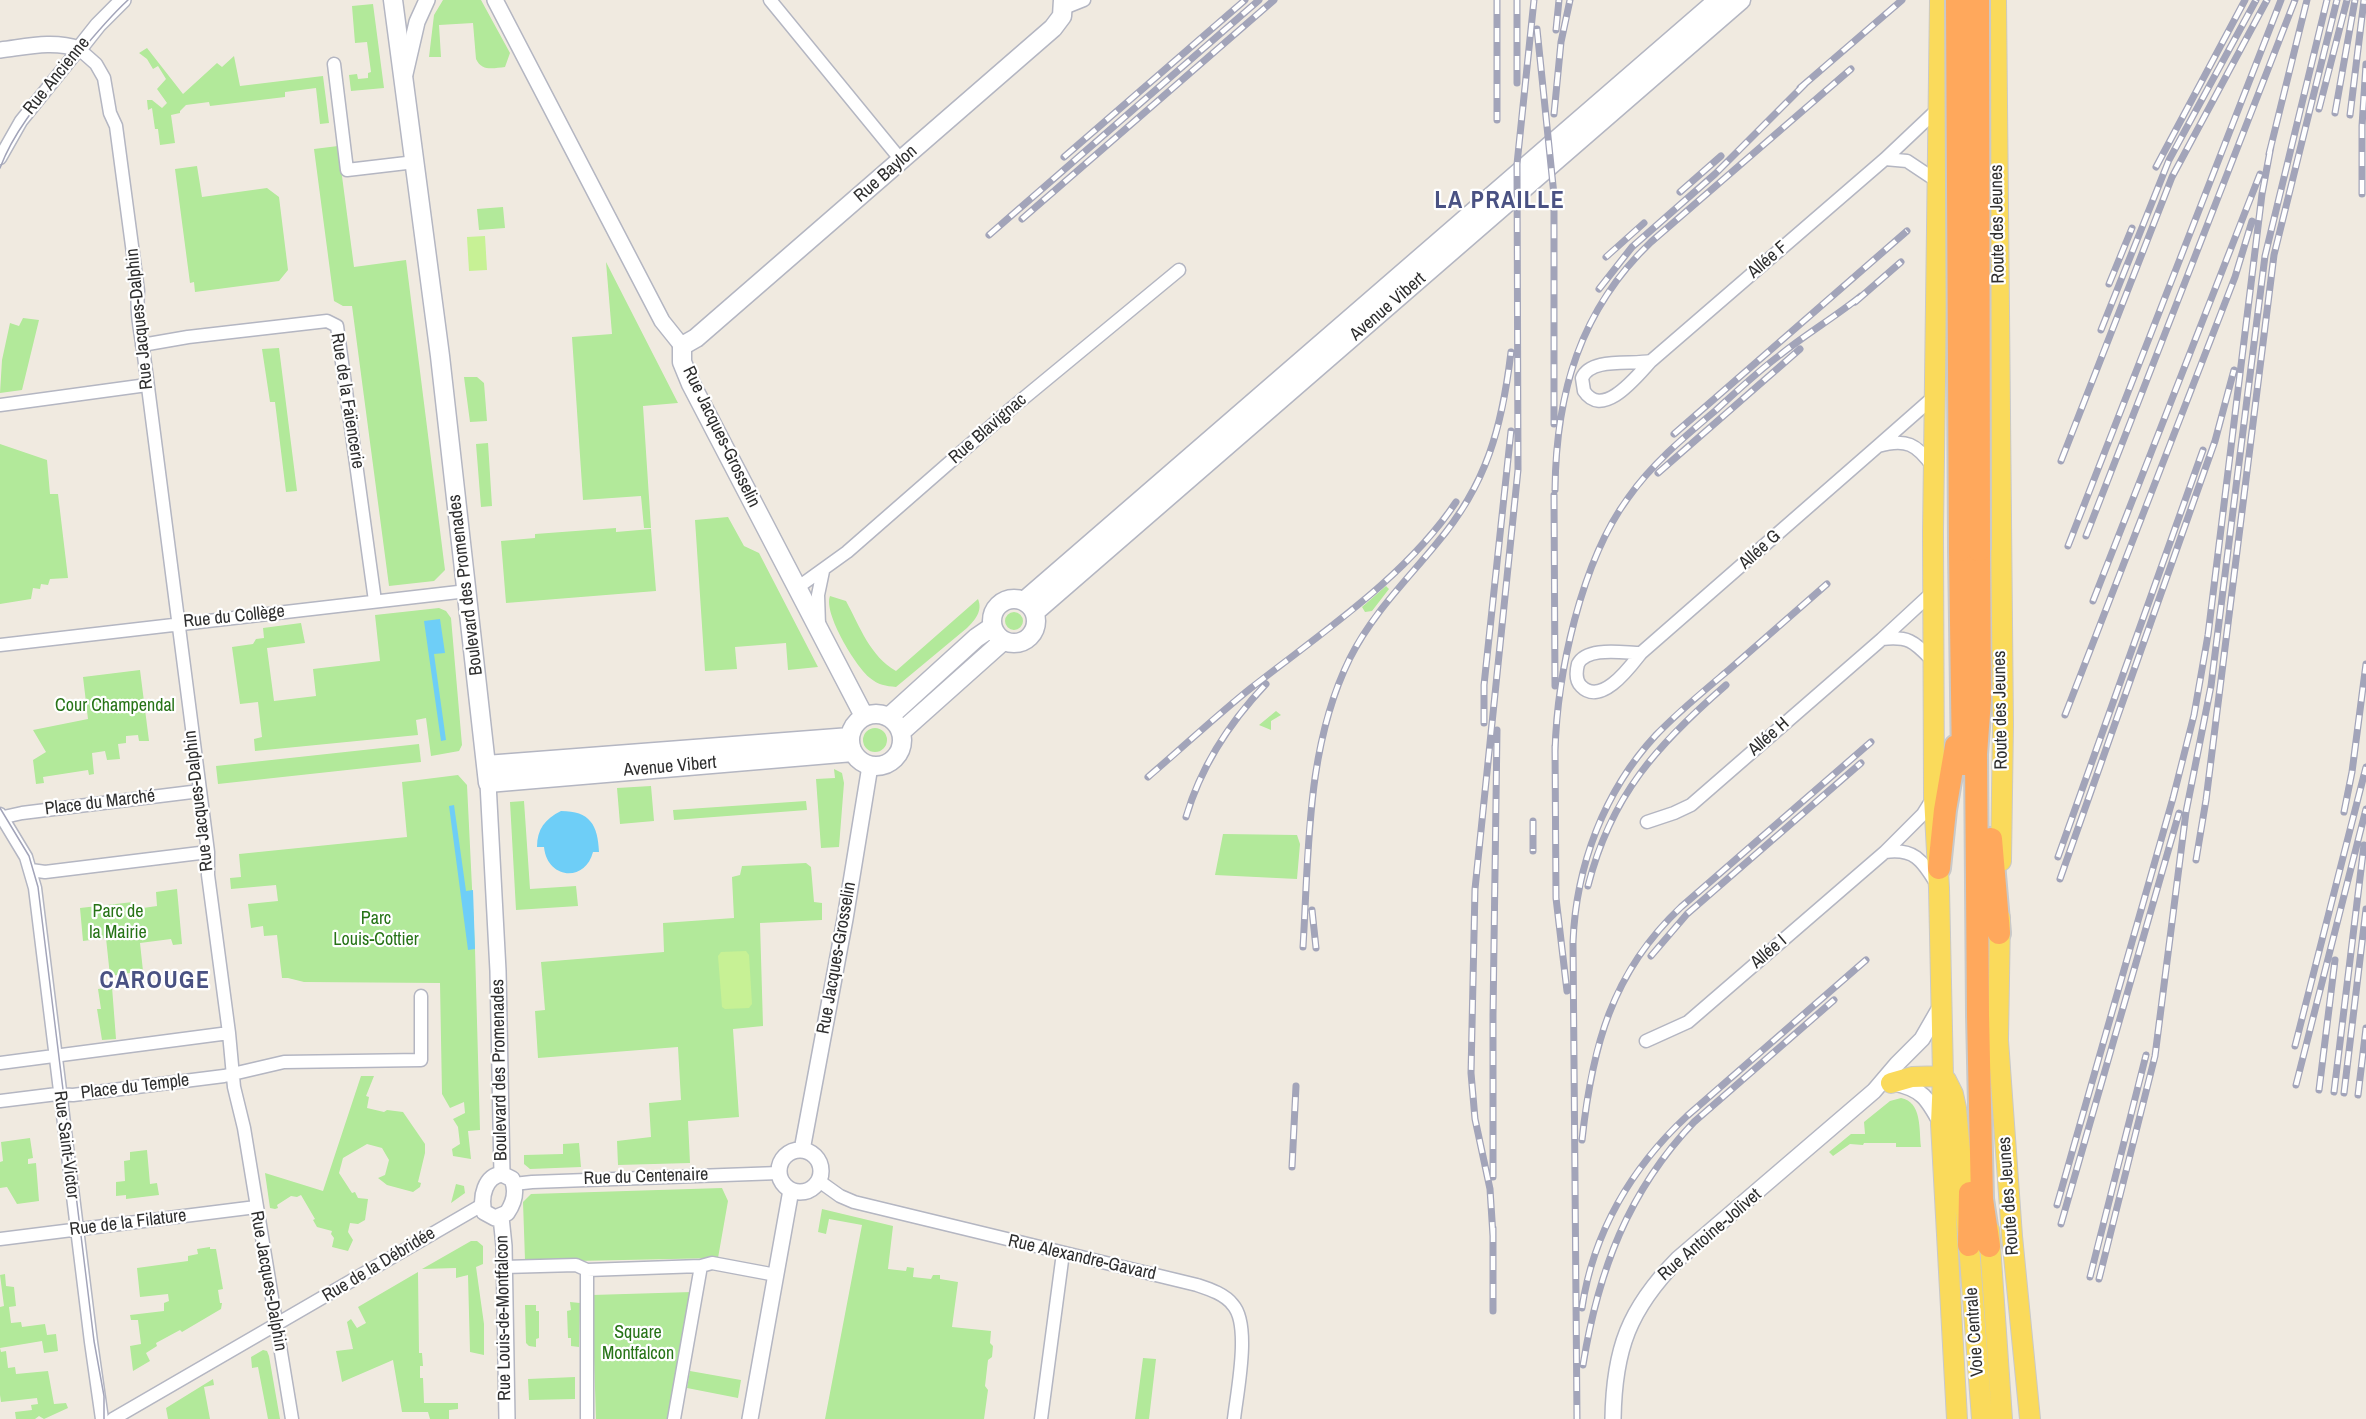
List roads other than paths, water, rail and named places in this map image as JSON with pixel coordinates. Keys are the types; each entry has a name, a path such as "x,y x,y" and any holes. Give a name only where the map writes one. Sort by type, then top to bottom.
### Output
{"highway":[{"path":"1957,0 1970,550"},
{"path":"1978,0 1970,705 1964,791 1964,1012 1979,1245"},
{"path":"1970,705 1989,796 1992,864 2000,933"},
{"path":"1939,878 1945,810 1970,705"}],"main road":[{"name":"Boulevard des Promenades","path":"393,0 415,162 487,774"},
{"name":"Avenue Vibert","path":"1029,607 1718,0"},
{"name":"Avenue Vibert","path":"1029,607 1741,0"},
{"path":"1940,0 1934,468 1934,797 1939,878 1943,1076 1941,1124 1957,1419"},
{"name":"Route des Jeunes","path":"1996,0 2003,724 1998,1040 2012,1236 2030,1419"},
{"name":"Rue Baylon","path":"681,346 696,338 1053,28 1062,16 1064,4"},
{"path":"1937,189 1953,218 1963,222 1982,221 1997,208"},
{"path":"1935,340 1945,298 1951,292 1964,287 1977,286 1988,291 2000,333"},
{"name":"Rue Jacques-Grosselin","path":"681,346 682,362 691,384 864,716"},
{"name":"Avenue Vibert","path":"889,717 976,638 998,634 1017,643 1030,637 1036,623 1029,607 1012,598 1000,603 993,614 998,634"},
{"name":"Avenue Vibert","path":"901,732 998,634"},
{"path":"877,714 889,717 897,724 901,732 902,746 895,758 884,765 870,766 860,761 851,744 853,727 864,716 877,714"},
{"name":"Avenue Vibert","path":"487,774 851,744"},
{"path":"1979,1245 1989,1203 1998,1040"},
{"path":"1943,1076 1953,1094 1956,1108 1979,1245"},
{"path":"1883,1087 1912,1077 1943,1076"},
{"name":"Voie Centrale","path":"1979,1245 1982,1419"},
{"name":"Voie Centrale","path":"1979,1245 2002,1419"}],"street":[{"name":"Rue Ancienne","path":"0,158 21,121 98,25 123,0"},
{"path":"404,80 417,22 427,0"},
{"name":"Rue Jacques-Grosselin","path":"496,0 657,310 681,346"},
{"path":"770,0 901,160"},
{"name":"Rue Baylon","path":"1064,4 1084,0"},
{"path":"0,50 50,44 67,45 79,49"},
{"name":"Rue Jacques-Dalphin","path":"79,49 101,70 110,113 116,126 138,291 136,312 208,852 208,875 234,1087 244,1128 292,1419"},
{"path":"334,64 347,170 415,162"},
{"path":"1885,159 1939,108"},
{"path":"1885,159 1907,161 1937,189"},
{"name":"Allée F","path":"1651,361 1885,159"},
{"name":"Rue Blavignac","path":"797,588 823,571 906,502 1013,407 1179,270"},
{"name":"Rue de la Faïencerie","path":"142,345 188,337 327,321 337,326 375,601"},
{"path":"1651,361 1620,392 1607,400 1592,399 1584,392 1582,378 1590,368 1600,365 1651,361"},
{"path":"0,405 147,385"},
{"path":"1878,446 1936,395"},
{"path":"1878,446 1893,442 1908,443 1921,451 1934,468"},
{"name":"Allée G","path":"1641,653 1878,446"},
{"path":"820,629 818,595 823,571"},
{"name":"Rue du Collège","path":"0,645 467,591"},
{"path":"1882,639 1934,591"},
{"path":"1882,639 1895,637 1910,639 1933,661"},
{"name":"Allée H","path":"1647,822 1691,805 1882,639"},
{"path":"1641,653 1625,673 1602,690 1587,691 1577,680 1578,664 1587,655 1641,653"},
{"name":"Rue Jacques-Grosselin","path":"802,1150 845,919 870,766"},
{"name":"Boulevard des Promenades","path":"487,774 498,981 502,1174"},
{"name":"Place du Marché","path":"1,817 200,790"},
{"path":"1885,852 1923,814 1934,797"},
{"name":"Rue Saint-Victor","path":"1,817 23,851 31,870 102,1419"},
{"path":"1885,852 1898,850 1910,853 1939,878"},
{"path":"31,870 45,872 208,852"},
{"name":"Allée I","path":"1646,1041 1688,1022 1885,852"},
{"name":"Place du Temple","path":"0,1101 60,1094 73,1095 234,1074 299,1060 421,1060 421,996"},
{"name":"Rue Antoine-Jolivet","path":"1613,1419 1614,1385 1622,1345 1639,1306 1652,1286 1678,1259 1883,1087 1897,1064 1922,1039 1941,1006"},
{"path":"0,1063 229,1033"},
{"path":"1883,1087 1909,1087 1920,1092 1941,1124"},
{"path":"802,1150 810,1153 820,1163 819,1181 806,1191 791,1190 782,1183 779,1173 780,1165 788,1153 802,1150"},
{"name":"Rue du Centenaire","path":"514,1184 556,1180 779,1173"},
{"path":"502,1174 512,1179 514,1184 514,1198 510,1208 501,1217 489,1216 484,1212 482,1205 486,1184 496,1175 502,1174"},
{"name":"Rue Alexandre-Gavard","path":"819,1181 840,1196 854,1202 1197,1285 1229,1300 1238,1311 1243,1326 1234,1419"},
{"path":"750,1419 791,1190"},
{"name":"Rue de la Débridée","path":"113,1419 482,1205"},
{"name":"Rue de la Filature","path":"0,1239 256,1207"},
{"name":"Rue Louis-de-Montfalcon","path":"501,1217 507,1419"},
{"path":"1041,1419 1063,1253"},
{"path":"504,1267 576,1265 586,1270 701,1266 712,1263 776,1275"},
{"path":"674,1419 701,1266"},
{"path":"586,1270 587,1419"}],"water":[{"path":"440,619 445,653 434,654 446,740 441,741 424,621"},
{"path":"454,805 466,891 473,890 475,949 468,950 449,806"},
{"path":"561,811 586,817 597,834 599,852 593,852 589,862 575,872 559,871 547,858 544,847 537,847 538,835 543,825 550,817"}],"tram line":[{"path":"0,168 12,142 36,106 95,35 128,0"},
{"path":"0,808 29,856 38,887 94,1341 104,1396 104,1419"}],"railway":[{"path":"1064,157 1245,0"},
{"path":"989,235 1259,0"},
{"path":"1022,219 1274,0"},
{"path":"1497,0 1497,120"},
{"path":"1517,0 1517,83"},
{"path":"1493,1236 1490,1189 1475,1119 1471,1073 1475,889 1518,470 1517,164 1534,0"},
{"path":"1556,30 1559,0"},
{"path":"1554,114 1561,42 1570,0"},
{"path":"1800,88 1902,0"},
{"path":"2156,167 2245,0"},
{"path":"2101,330 2169,160 2256,0"},
{"path":"2061,461 2172,177 2267,0"},
{"path":"2068,546 2281,0"},
{"path":"2086,536 2295,0"},
{"path":"2269,154 2307,0"},
{"path":"2099,1279 2155,1056 2186,812 2211,686 2265,256 2327,0"},
{"path":"2196,860 2206,800 2274,255 2337,0"},
{"path":"2319,109 2347,0"},
{"path":"2335,113 2355,0"},
{"path":"2350,115 2364,0"},
{"path":"1537,29 1554,195 1554,424"},
{"path":"2362,194 2362,126 2366,64"},
{"path":"1555,490 1556,454 1567,387 1577,355 1606,296 1651,242 1851,69"},
{"path":"1599,289 1632,247 1715,174 1805,84"},
{"path":"2057,1205 2173,798 2194,715 2208,635 2262,194 2271,146"},
{"path":"1680,192 1721,156"},
{"path":"2093,601 2260,174"},
{"path":"2065,715 2235,277 2252,221"},
{"path":"1606,257 1644,223"},
{"path":"2109,284 2132,228"},
{"path":"1674,434 1907,231"},
{"path":"1855,302 1901,262"},
{"path":"1555,752 1561,688 1575,620 1597,554 1611,524 1628,498 1668,452 1755,375 1861,296"},
{"path":"1658,473 1800,349"},
{"path":"1303,947 1312,800 1317,763 1336,692 1359,642 1390,598 1454,521 1480,476 1497,430 1511,352"},
{"path":"2060,879 2215,441 2234,370"},
{"path":"1484,723 1484,685 1511,431"},
{"path":"2058,857 2203,450"},
{"path":"1554,495 1555,686"},
{"path":"1148,777 1238,699 1388,579 1436,529 1456,502"},
{"path":"1577,1419 1573,942 1575,914 1587,858 1596,831 1622,780 1656,735 1827,584"},
{"path":"2344,812 2352,772 2366,664"},
{"path":"1186,817 1200,780 1218,746 1240,714 1266,684"},
{"path":"1588,886 1610,824 1640,774 1679,728 1726,685"},
{"path":"1493,1177 1497,730"},
{"path":"1582,1140 1586,1106 1599,1043 1609,1014 1637,958 1657,932 1681,907 1871,742"},
{"path":"1555,746 1556,898 1567,991"},
{"path":"1651,956 1687,914 1861,763"},
{"path":"2295,1046 2366,767"},
{"path":"2296,1085 2366,809"},
{"path":"2061,1224 2179,813"},
{"path":"1533,821 1533,851"},
{"path":"2334,1092 2364,845"},
{"path":"2344,1093 2366,909"},
{"path":"1312,910 1316,948"},
{"path":"1582,1308 1587,1280 1605,1228 1632,1180 1649,1157 1687,1116 1866,960"},
{"path":"2319,1090 2335,960"},
{"path":"1583,1365 1589,1331 1607,1265 1619,1234 1651,1176 1694,1122 1834,1000"},
{"path":"2358,1095 2366,1028"},
{"path":"2090,1277 2146,1055"},
{"path":"1292,1167 1296,1086"},
{"path":"1493,1228 1493,1311"}],"district":[{"name":"LA PRAILLE","path":"1500,202"},
{"name":"CAROUGE","path":"155,982"}],"park label":[{"name":"Cour Champendal","path":"115,706"},
{"name":"Parc de la Mairie","path":"118,922"},
{"name":"Parc Louis-Cottier","path":"376,929"},
{"name":"Square Montfalcon","path":"638,1343"}]}
